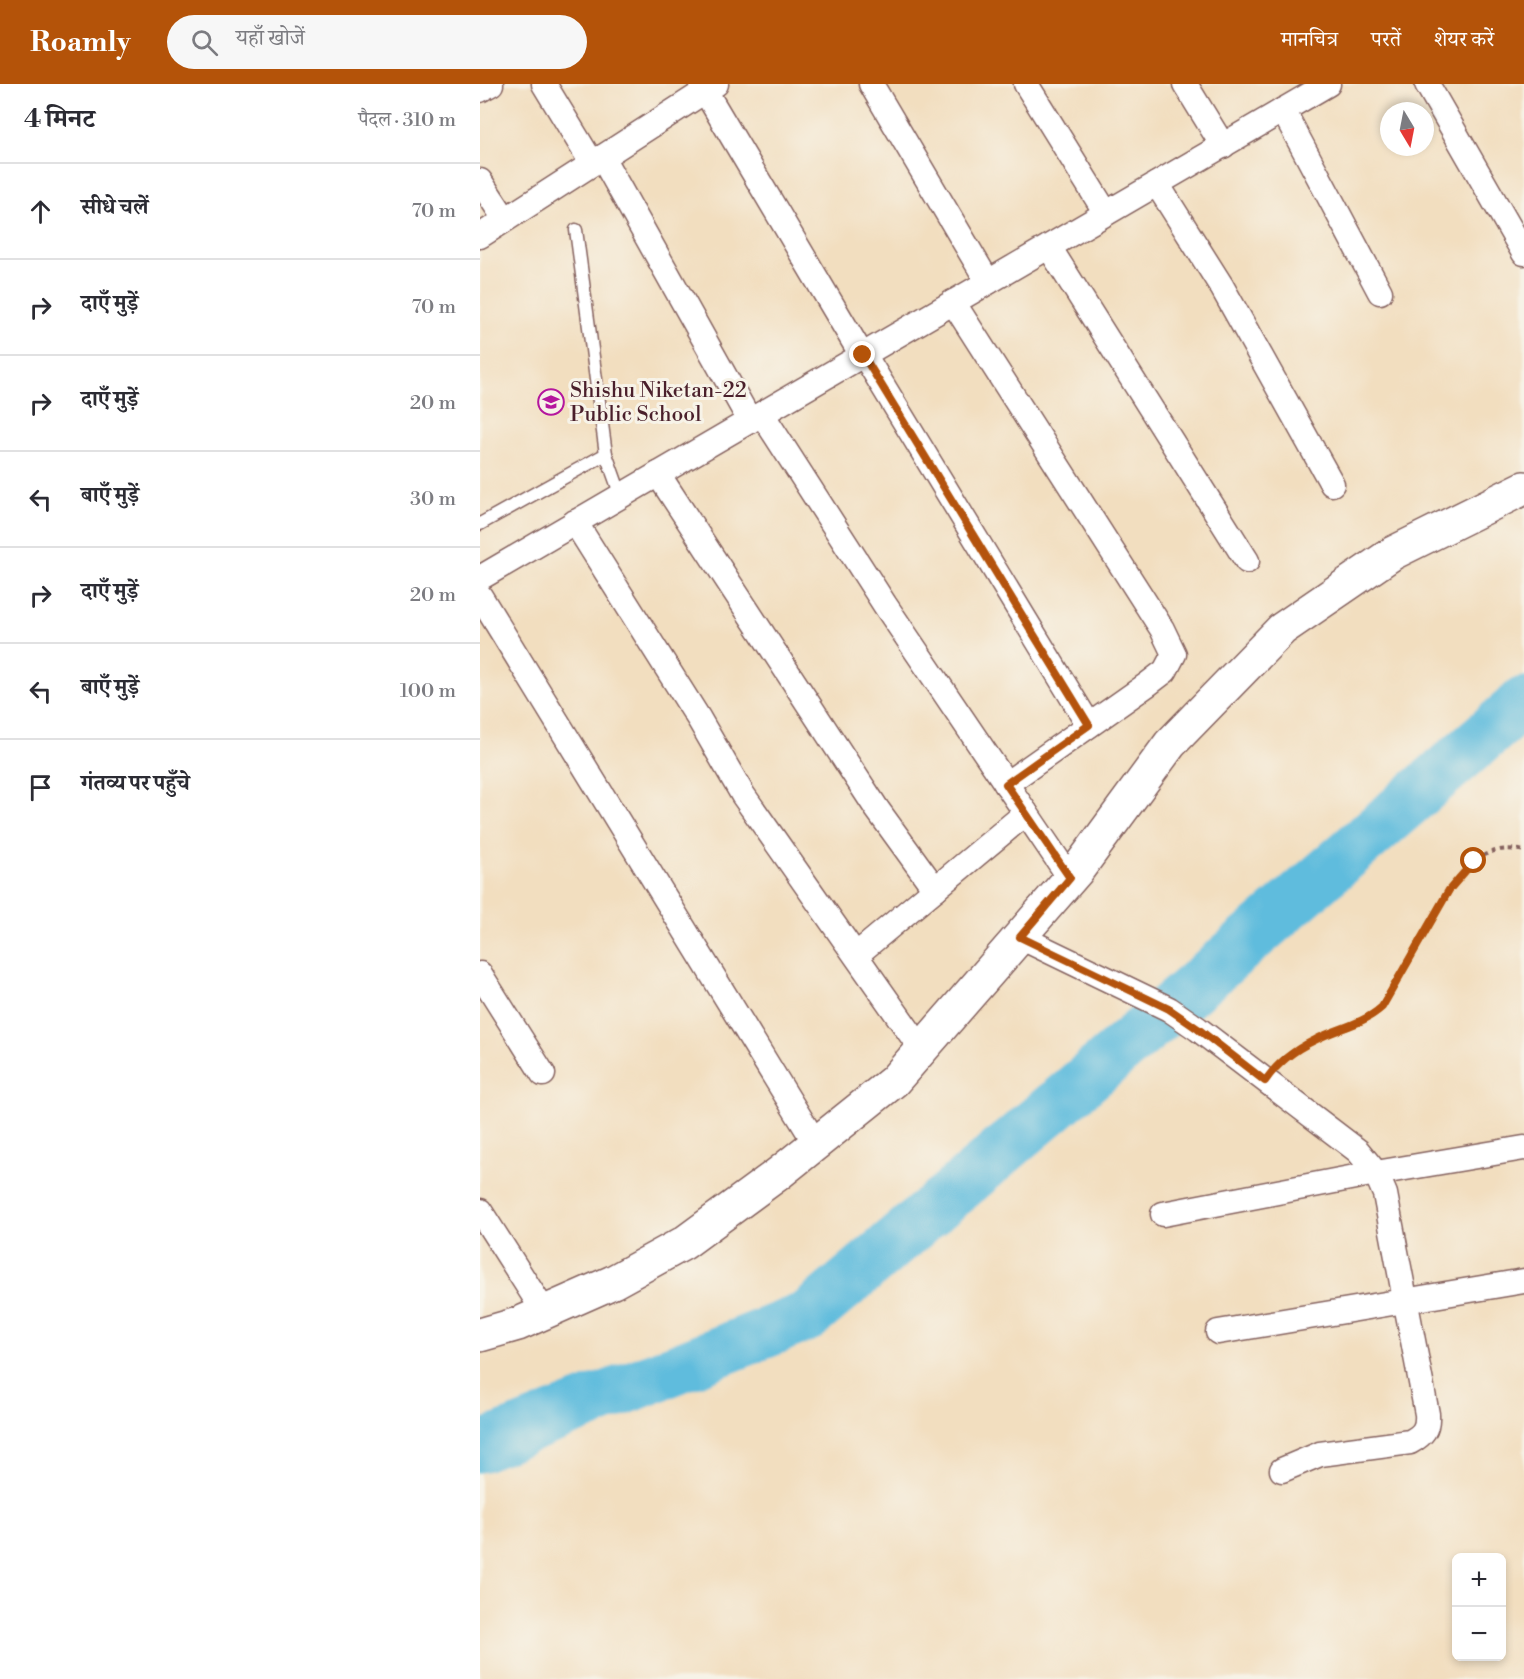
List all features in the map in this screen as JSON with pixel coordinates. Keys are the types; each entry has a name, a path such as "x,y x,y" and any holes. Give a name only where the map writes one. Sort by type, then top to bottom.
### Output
{"street":[{"path":"480,90 491,84"},
{"path":"544,84 597,160 756,417 1070,878"},
{"path":"871,84 988,282"},
{"path":"1026,84 1106,213"},
{"path":"1185,84 1223,146"},
{"path":"480,578 1328,84"},
{"path":"1427,84 1524,252"},
{"path":"480,236 707,86 863,355 1089,725"},
{"path":"1283,110 1380,292"},
{"path":"480,181 505,219"},
{"path":"1157,184 1222,287 1332,484"},
{"path":"1049,247 1247,561"},
{"path":"953,302 1162,629 1174,654 1166,671 1006,784"},
{"path":"658,474 877,809 935,889"},
{"path":"480,1335 545,1313 613,1282 684,1243 778,1174 894,1081 1070,878 1170,744 1282,629 1393,553 1524,488"},
{"path":"575,522 699,719 743,795 922,1050"},
{"path":"480,596 816,1144"},
{"path":"856,955 1026,813"},
{"path":"1020,937 1169,1009 1358,1151 1376,1173 1385,1194 1427,1414 1425,1430 1421,1436 1410,1442 1320,1454 1282,1470"},
{"path":"480,974 543,1074"},
{"path":"1163,1214 1376,1173 1524,1149"},
{"path":"480,1211 545,1313"},
{"path":"1218,1332 1524,1281"}],"lane":[{"path":"576,230 606,454 621,496"},
{"path":"480,524 606,454"}],"path":[{"path":"1265,1081 1277,1064 1293,1052 1316,1039 1354,1026 1371,1017 1382,1007 1449,890 1474,861 1488,852 1503,848 1524,851"}],"waterway":[{"path":"480,1447 808,1316 1169,1009 1524,702"}],"place":[{"name":"Shishu Niketan-22 Public School","path":"551,402"}],"route":[{"path":"863,355 1089,725 1006,784 1070,878 1020,937 1169,1009 1265,1081 1277,1064 1293,1052 1316,1039 1354,1026 1371,1017 1382,1007 1449,890 1474,861"}]}
